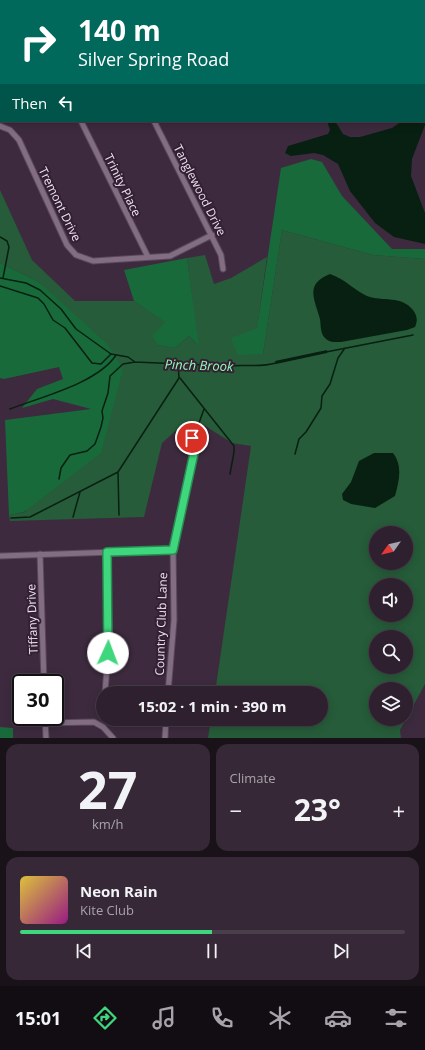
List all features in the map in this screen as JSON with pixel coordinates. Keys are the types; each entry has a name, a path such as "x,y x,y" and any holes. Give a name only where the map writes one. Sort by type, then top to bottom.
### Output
{"street":[{"name":"Trinity Place","path":"81,122 148,257"},
{"name":"Tanglewood Drive","path":"155,122 222,255 223,269"},
{"name":"Tremont Drive","path":"0,126 10,130 19,140 65,240 76,255 93,261 177,254 212,235"},
{"name":"Country Club Lane","path":"169,686 174,620 173,550 194,453 192,438"},
{"path":"0,556 173,550"},
{"path":"106,686 109,640 107,552"},
{"name":"Tiffany Drive","path":"40,554 44,674"},
{"path":"64,720 94,722 103,727 113,738"},
{"path":"45,726 46,738"},
{"path":"165,738 166,726"}],"green space":[{"path":"311,159 322,162 342,196 392,249 425,249 425,259 373,255 282,230 263,354 238,355 231,338 257,328 281,168"},
{"path":"0,190 32,260 75,301 134,301 166,322 158,345 175,348 189,336 198,345 187,258 205,255 214,284 231,278 267,257 257,329 263,354 282,230 373,255 425,259 425,684 413,706 413,682 369,682 369,726 402,726 400,730 401,738 208,738 210,726 328,726 328,686 216,686 251,446 232,443 199,422 182,425 162,443 144,517 10,521 9,515 25,512 123,369 39,282 0,263"},
{"path":"187,258 199,346 189,336 175,348 158,345 152,336 165,322 134,301 124,270"},
{"path":"0,263 39,282 107,344 123,369 101,453 24,512 9,515 5,420 91,409 53,399 22,408 37,389 63,379 59,367 4,379 0,378"},
{"path":"0,727 13,728 13,738 0,738"}],"shaded area":[{"path":"327,122 336,122 343,134 350,137 360,137 392,128 401,122 425,122 412,159 411,176 425,213 425,244 394,237 375,223 350,191 338,164 323,155 314,153 291,156 285,153 288,146 328,134 330,130"},
{"path":"330,274 367,296 403,302 408,305 416,316 417,322 415,327 407,330 341,342 329,341 324,337 322,332 313,293 317,283 322,278"},
{"path":"327,350 327,353 276,364 275,361"},
{"path":"374,453 393,453 396,458 399,474 395,496 375,508 351,504 343,500 342,494 351,482 359,461"}],"waterway":[{"path":"0,237 7,241 9,247 3,278"},
{"name":"Pinch Brook","path":"0,278 26,283 40,290 61,309 76,329 111,354 128,357 135,362 229,366 276,363"},
{"path":"0,286 38,298 44,304 53,320 65,328 92,363 101,364 111,354"},
{"name":"Pinch Brook","path":"326,352 413,335"},
{"path":"295,454 299,439 306,432 321,408 322,396 330,384 338,358 345,348"},
{"path":"10,409 83,381 108,365 116,355"},
{"path":"59,479 61,468 70,455 87,451 95,444 103,418 102,411 108,393 110,376 123,364 135,362"},
{"path":"11,518 30,517 118,472 179,378 178,364"},
{"path":"180,378 234,446 230,474"},
{"path":"199,423 204,409"},
{"path":"118,472 119,515"},
{"path":"73,517 80,492"}],"route":[{"path":"108,653 107,552 173,550 194,453 192,438"}]}
